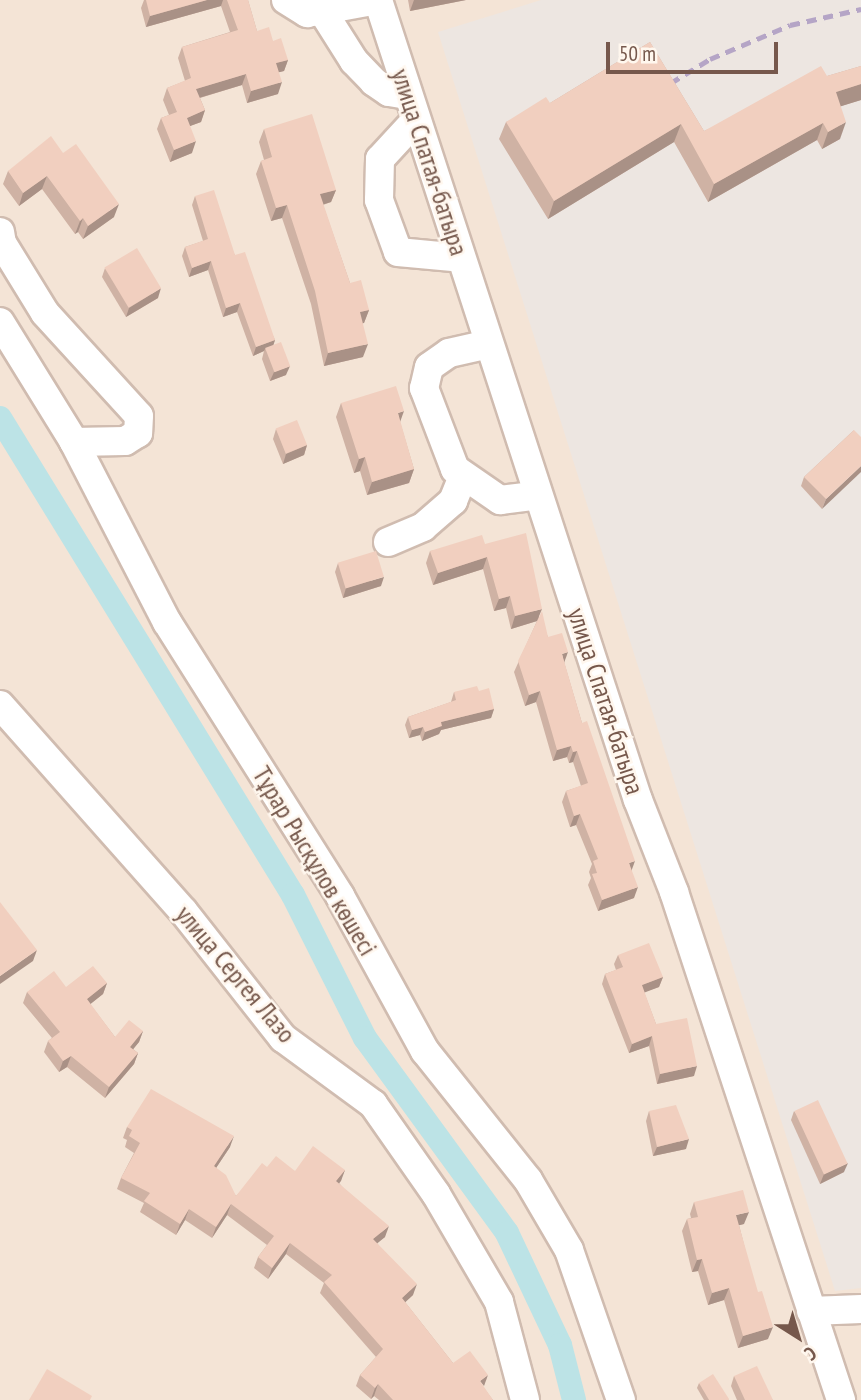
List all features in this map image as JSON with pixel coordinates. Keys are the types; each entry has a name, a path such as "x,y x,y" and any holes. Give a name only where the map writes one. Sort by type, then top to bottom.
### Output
{"street":[{"path":"286,0 307,13 378,0"},
{"name":"улица Спатая-батыра","path":"378,0 538,495 841,1400"},
{"path":"323,12 354,61 374,82 411,108 380,159 379,200 398,252 461,258"},
{"path":"0,232 2,243 45,313 139,416 138,433 125,441 74,442"},
{"name":"Тұрар Рысқұлов көшесі","path":"0,322 74,442 167,622 340,896 425,1051 528,1180 569,1250 621,1400"},
{"path":"489,344 449,353 429,367 424,388 455,469 500,500 538,495"},
{"path":"388,542 423,527 453,501 463,476"},
{"name":"улица Сергея Лазо","path":"0,705 183,911 283,1038 373,1104 436,1195 499,1302 525,1400"},
{"path":"811,1311 861,1309"}],"shaded area":[{"path":"0,0 861,0 861,1400 0,1400"},
{"path":"541,0 861,0 861,1288 835,1291 438,32"}],"building":[{"path":"146,0 207,0 150,16"},
{"path":"227,0 248,0 257,31 269,27 273,41 281,38 288,60 276,63 282,82 251,91 246,74 196,89 205,110 187,118 196,141 174,150 161,118 177,112 167,88 191,78 182,47 238,30"},
{"path":"650,42 704,131 821,66 827,76 861,66 861,84 836,92 846,122 828,132 823,123 714,184 681,124 554,201 506,122 546,97 550,103"},
{"path":"312,114 336,190 320,194 350,283 361,280 369,310 360,312 368,344 328,353 315,291 287,205 276,208 261,161 272,157 264,129"},
{"path":"51,136 63,153 76,144 119,204 88,226 83,218 80,221 47,176 23,193 8,171"},
{"path":"214,190 235,255 245,252 275,340 256,347 240,303 226,308 211,261 192,268 185,247 208,239 195,196"},
{"path":"137,248 161,288 129,308 104,268"},
{"path":"281,342 290,366 274,372 265,348"},
{"path":"396,386 404,411 398,413 414,469 372,482 365,457 359,459 341,403"},
{"path":"297,420 307,445 286,454 276,429"},
{"path":"854,430 861,437 861,466 826,499 804,477"},
{"path":"526,533 542,609 515,616 510,596 499,599 487,557 438,573 430,551 482,535 485,544"},
{"path":"376,551 384,577 346,589 338,563"},
{"path":"542,611 548,637 562,633 568,652 562,654 582,723 587,721 635,861 629,863 638,887 602,900 592,874 597,873 593,861 598,859 580,814 574,816 566,791 588,783 577,751 573,752 571,746 557,750 540,691 529,695 518,661"},
{"path":"477,686 479,691 489,688 494,709 441,722 442,726 425,732 423,727 412,730 408,717 456,700 454,692"},
{"path":"0,902 37,950 0,976"},
{"path":"649,943 663,977 642,985 656,1024 687,1018 697,1066 660,1074 652,1036 632,1044 605,974 623,967 618,955"},
{"path":"93,966 107,983 87,999 115,1037 129,1020 143,1031 130,1047 138,1053 109,1087 71,1056 63,1061 48,1041 60,1032 27,992 54,971 66,987"},
{"path":"151,1089 234,1136 214,1166 226,1175 236,1196 262,1163 267,1167 276,1156 295,1171 313,1146 345,1170 336,1181 389,1226 373,1239 417,1284 402,1298 453,1363 470,1351 488,1375 480,1381 493,1400 393,1400 378,1384 375,1388 360,1375 383,1349 324,1282 332,1275 290,1243 272,1268 258,1257 274,1236 231,1204 216,1227 189,1209 180,1224 144,1201 150,1193 121,1178 140,1143 129,1136 132,1130 127,1127"},
{"path":"818,1100 848,1163 824,1174 794,1111"},
{"path":"676,1105 689,1139 657,1147 649,1111"},
{"path":"743,1190 749,1212 736,1215 758,1292 762,1291 773,1327 743,1336 729,1288 712,1293 702,1259 697,1260 687,1219 698,1217 694,1202"},
{"path":"757,1366 773,1400 745,1400 734,1376"},
{"path":"47,1369 92,1396 90,1400 29,1400"},
{"path":"713,1374 728,1400 709,1400 699,1383"}],"waterway":[{"path":"0,418 293,895 365,1038 507,1233 560,1345 574,1400"}],"railway":[{"path":"656,92 710,59 790,25 861,9"}]}
